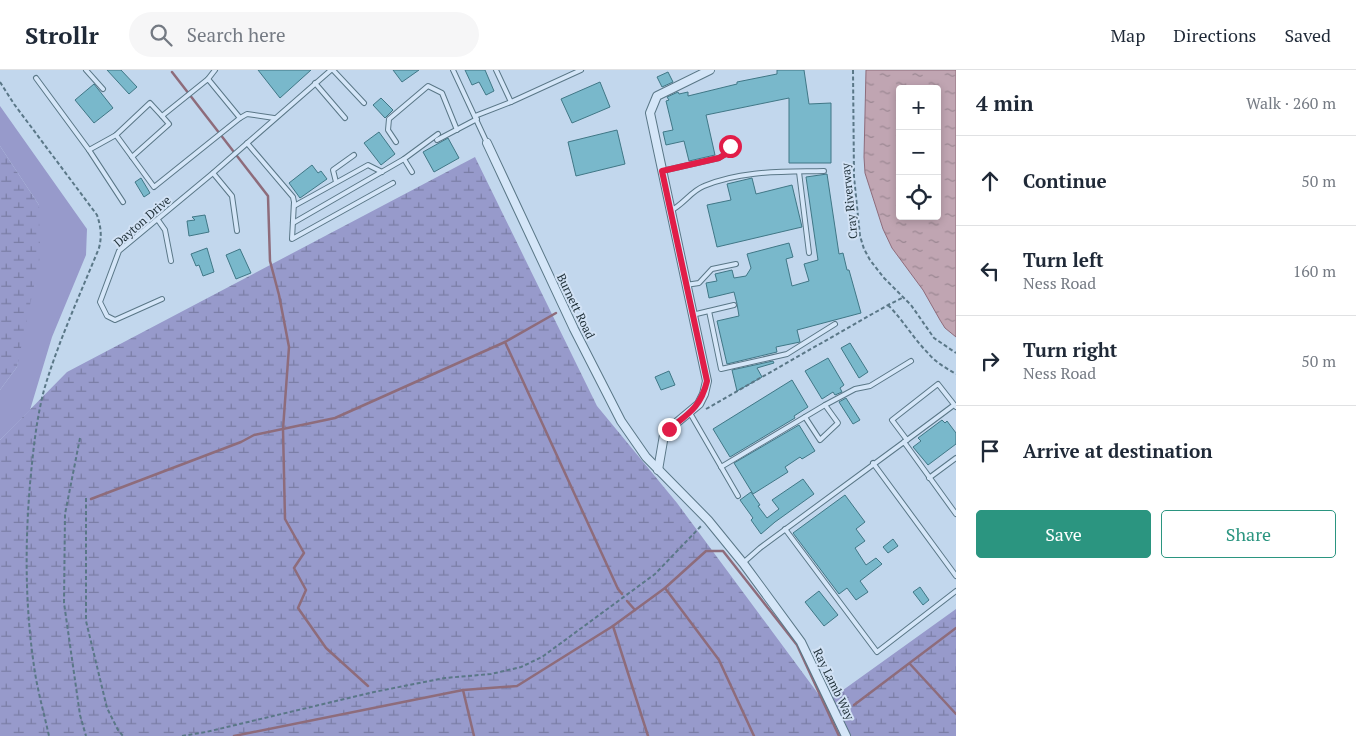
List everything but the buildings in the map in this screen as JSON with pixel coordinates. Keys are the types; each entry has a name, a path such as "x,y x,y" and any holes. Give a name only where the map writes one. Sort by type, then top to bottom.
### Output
{"street":[{"path":"658,470 664,435 699,404 707,381 650,113 657,96 710,70"},
{"name":"Burnett Road","path":"487,142 557,293 621,420 646,457 708,520 743,564"},
{"name":"Ray Lamb Way","path":"743,564 801,642 846,736"}],"lane":[{"path":"86,70 103,88"},
{"path":"162,116 208,79 216,70"},
{"path":"364,103 332,70 247,143 293,197 292,239 393,183"},
{"path":"454,70 487,142"},
{"path":"496,70 511,102"},
{"path":"437,140 476,118 581,70"},
{"path":"36,78 89,150 123,202"},
{"path":"208,79 240,118"},
{"path":"315,83 345,118"},
{"path":"396,142 388,130 389,119 428,86 442,93 456,130"},
{"path":"89,150 116,135 150,103 169,124 132,157"},
{"path":"116,135 154,187 240,118 247,114 274,118"},
{"path":"293,223 404,159 438,134"},
{"name":"Dayton Drive","path":"162,299 115,320 107,316 100,302 119,251 247,143"},
{"path":"662,171 719,158 724,155 730,146"},
{"path":"336,182 333,170 354,155"},
{"path":"404,159 412,172"},
{"path":"294,206 368,165 382,172"},
{"path":"670,211 680,207 703,186 750,174 824,171"},
{"path":"799,172 808,253"},
{"path":"213,173 232,196 237,231"},
{"path":"158,220 165,230 172,261"},
{"path":"686,285 698,282 712,269 736,264"},
{"path":"692,315 734,305"},
{"path":"709,311 722,369 787,354 835,324"},
{"path":"722,468 825,405 855,389 870,386 911,361"},
{"path":"743,564 873,464 905,441 955,406 938,384 892,420 905,441 929,478 956,514"},
{"path":"805,417 820,440 838,423 825,405"},
{"path":"690,413 738,496"},
{"path":"929,478 956,458"},
{"path":"873,464 956,576"},
{"path":"785,530 877,652 956,591"}],"path":[{"name":"Cray Riverway","path":"853,70 854,178 860,236 870,260 884,278 904,297 934,338 956,353"},
{"path":"0,82 14,104 97,215 102,230 99,248 45,389 33,446 28,505 26,580 34,667 49,736"},
{"path":"719,402 904,297"},
{"path":"888,305 927,353 956,374"},
{"path":"80,438 65,514 64,603 80,715 86,736"},
{"path":"86,498 86,622 107,708 123,736"},
{"path":"182,736 374,692 445,678 491,674 521,667 542,657 655,574 708,520"}],"green space":[{"path":"0,106 87,229 86,255 52,337 30,410 0,440 0,390 17,367 39,205 0,146"},
{"path":"0,146 39,205 40,257 17,367 0,390"},
{"path":"475,157 597,406 677,503 825,703 956,609 956,736 0,736 0,440 67,372"}],"water":[{"path":"866,70 956,70 956,337 945,328 923,290 892,248 883,229 865,173"}],"waterway":[{"path":"172,72 268,196 270,261 289,347 283,429 285,519 304,553 294,568 306,590 298,608 326,648 368,686"},
{"path":"91,499 241,442 254,435 335,418 505,342 556,313"},
{"path":"505,342 618,589 622,594"},
{"path":"234,736 463,690 517,686 613,626 665,588 706,551 723,551 797,645 839,736"},
{"path":"665,588 719,660 754,736"},
{"path":"627,601 635,610"},
{"path":"613,626 648,736"},
{"path":"854,705 956,628"},
{"path":"910,664 956,714"},
{"path":"463,690 474,736"}],"route":[{"path":"669,429 699,404 707,381 662,171 719,158 724,155 730,146"}]}
